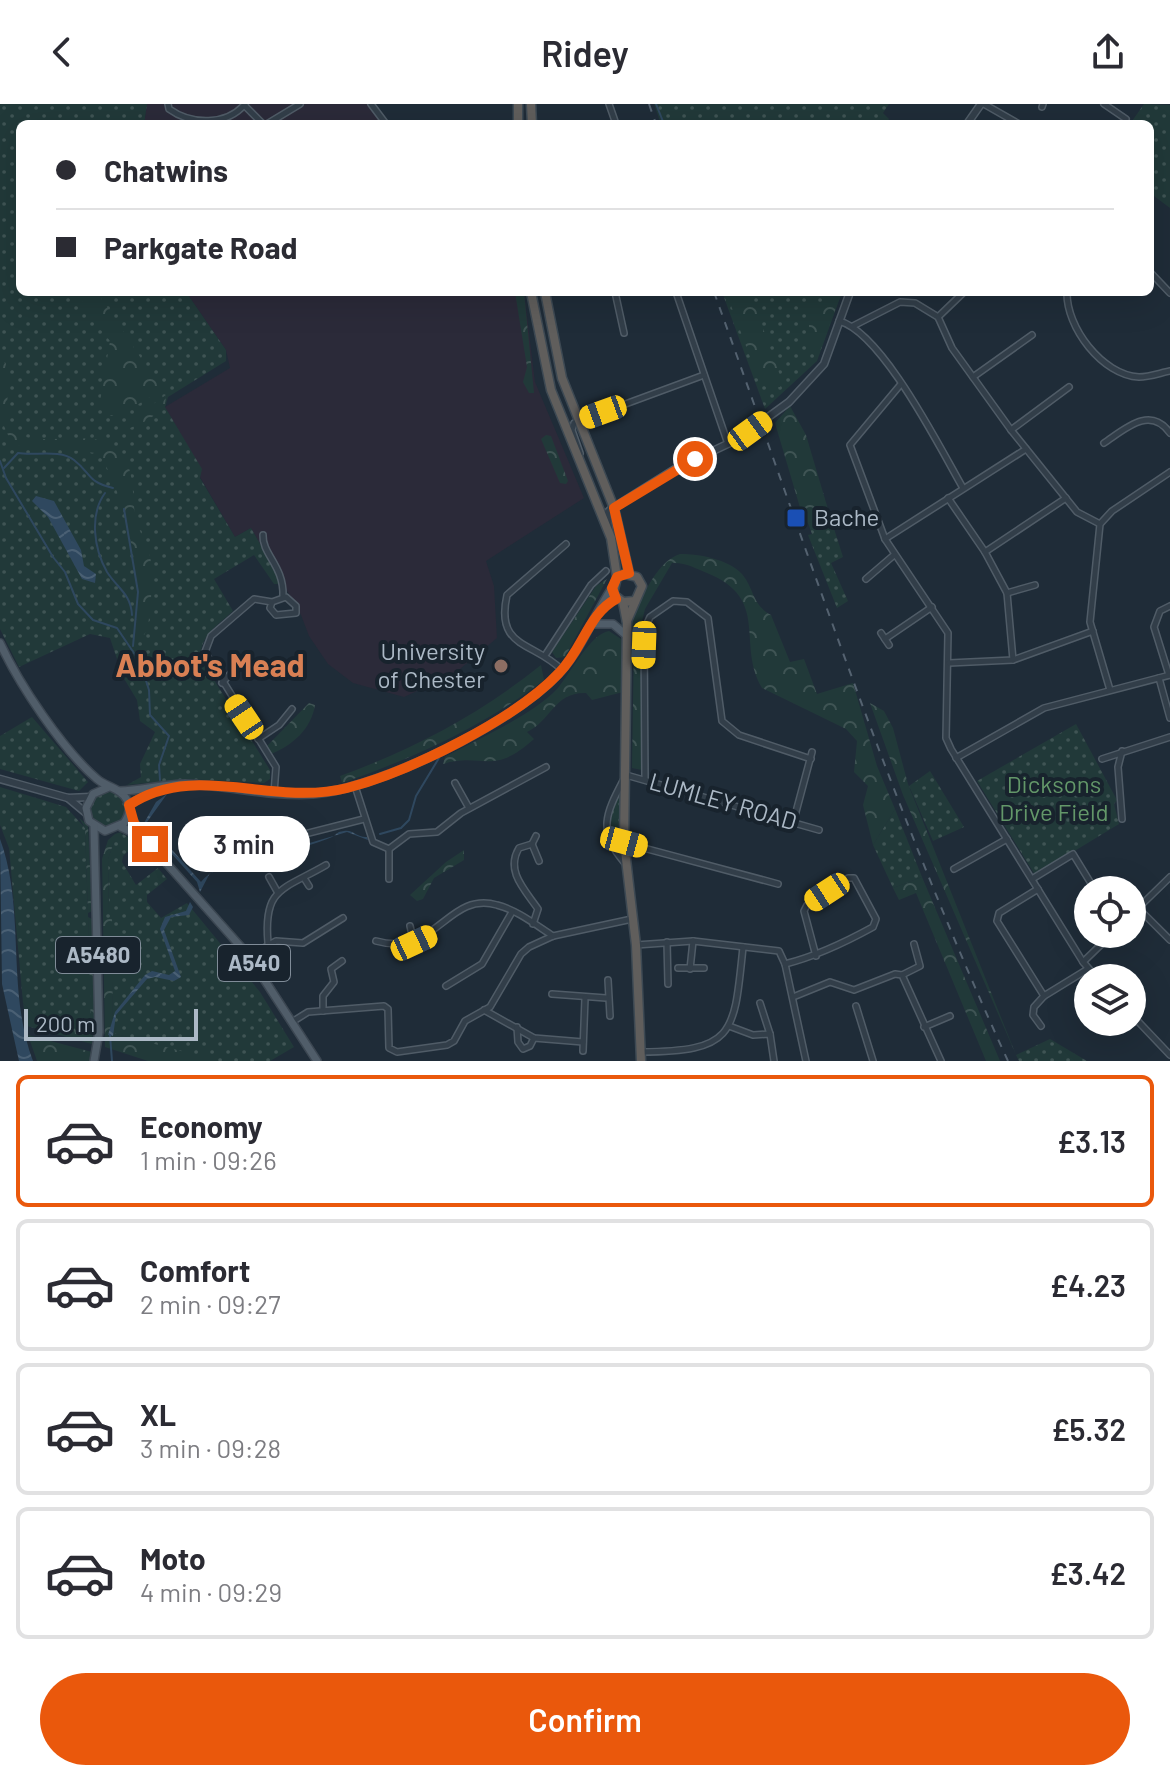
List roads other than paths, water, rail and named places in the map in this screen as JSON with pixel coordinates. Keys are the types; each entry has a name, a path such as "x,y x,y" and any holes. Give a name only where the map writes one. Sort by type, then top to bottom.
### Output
{"highway":[{"path":"532,296 551,390 611,538 617,577 612,588 620,600 627,623"},
{"path":"546,296 562,378 614,508 629,573"},
{"path":"617,577 629,573 637,577 642,586 627,623 626,635 624,842 636,945 641,1056"},
{"path":"620,600 635,601"}],"main road":[{"path":"0,643 27,693 96,779 109,787 119,791 183,784 314,794 355,786 425,758 541,692 562,670 612,588"},
{"path":"598,608 620,600"},
{"path":"592,624 613,624 626,635"},
{"path":"96,779 86,813 94,826 111,831"},
{"path":"93,794 109,787"},
{"path":"97,848 111,831 121,827 129,809 156,789"},
{"name":"A540","path":"119,791 144,838 249,956 317,1061"},
{"name":"A5480","path":"94,826 97,848 99,1032 94,1061"},
{"name":"A540","path":"121,827 144,838"}],"street":[{"path":"168,104 169,109 183,117 202,120"},
{"path":"272,120 300,104"},
{"path":"982,104 1012,120"},
{"path":"1104,104 1126,119"},
{"path":"213,120 229,116 245,105 261,120"},
{"path":"1154,276 1170,293"},
{"path":"616,296 624,333"},
{"path":"677,296 728,444"},
{"path":"611,538 607,513 675,469 728,444 776,413 808,385 824,364 848,296"},
{"path":"938,317 960,296"},
{"path":"1068,296 1077,330 1101,358 1137,377 1170,371"},
{"path":"853,326 900,302 915,303 938,317 952,348 1011,430 1081,516 1100,524"},
{"path":"839,321 853,326 877,350 963,488"},
{"path":"973,377 1032,335"},
{"path":"584,471 572,430 578,421 704,375"},
{"path":"901,384 850,445 885,539 948,633 946,738 1083,962 1098,948"},
{"path":"1011,430 1069,387"},
{"path":"895,394 907,395"},
{"path":"1104,443 1144,419 1159,422 1170,433"},
{"path":"885,539 1026,449"},
{"path":"1110,690 1090,622 1100,524 1112,511 1170,472"},
{"path":"948,498 985,552 1007,593 1013,660"},
{"path":"985,552 1066,498"},
{"path":"263,535 264,544 282,575 283,596 297,608 293,615 276,615 270,608 272,602"},
{"path":"562,670 546,654 517,643 507,633 505,619 507,595 566,544"},
{"path":"866,579 874,576 894,555"},
{"path":"546,654 591,585 606,571"},
{"path":"1007,593 1035,585"},
{"path":"274,793 277,771 207,660 207,643 254,599 272,602 283,596"},
{"path":"645,779 644,630 650,617 673,601 687,602 708,618 722,721 739,735 811,756 793,823"},
{"path":"956,758 1044,708 1170,675 1154,627 1160,611 1170,606"},
{"path":"885,639 932,607"},
{"path":"949,663 1013,660 1093,631"},
{"path":"222,683 231,673"},
{"path":"1159,678 1170,718"},
{"path":"258,739 279,725 292,709"},
{"path":"1102,759 1170,737"},
{"path":"1122,819 1118,767 1123,751"},
{"path":"389,849 409,834 437,832 469,808 546,767"},
{"path":"625,864 610,846 606,832 608,808 626,775"},
{"name":"LUMLEY ROAD","path":"626,775 819,830"},
{"path":"0,779 68,798 86,813"},
{"path":"455,783 469,808"},
{"path":"355,786 373,842 389,849"},
{"path":"68,798 93,794"},
{"path":"238,851 364,819"},
{"path":"533,924 538,909 516,876 513,858 519,848 532,844 536,836"},
{"path":"954,869 1007,839"},
{"path":"624,842 778,884"},
{"path":"532,844 539,861"},
{"path":"389,849 389,879"},
{"path":"1032,879 1073,854 1086,876"},
{"path":"268,943 266,913 278,893 326,865"},
{"path":"269,877 278,893"},
{"path":"1146,900 1170,877"},
{"path":"304,878 309,886"},
{"path":"785,964 816,956 876,924 860,882 854,878 848,878 807,905 804,911 816,956"},
{"path":"1038,889 999,913 997,921 1044,996"},
{"path":"376,941 400,945 414,943 429,936 460,909 496,904 553,936"},
{"path":"446,986 482,964 512,912"},
{"path":"1146,916 1170,940"},
{"path":"249,956 268,943 299,945 343,918"},
{"path":"292,1022 308,1012 384,1006 388,1009 386,1042 389,1048 397,1052 447,1045 454,1041 465,1021 484,1010 502,990 521,954 553,936 633,918"},
{"path":"410,926 414,943"},
{"path":"636,945 693,941 779,951 785,964 806,1061"},
{"path":"690,969 693,941"},
{"path":"667,942 668,984"},
{"path":"793,997 830,982 854,990 895,974 902,975 920,966 914,944"},
{"path":"641,1056 701,1049 729,1026 737,1012 743,947"},
{"path":"323,1011 323,996 334,982 331,969 342,961"},
{"path":"678,968 704,968"},
{"path":"902,975 941,1061"},
{"path":"1041,1026 1033,1015 1034,1007 1044,996 1074,978"},
{"path":"608,980 606,998 610,1016"},
{"path":"552,994 606,998"},
{"path":"583,1051 585,998"},
{"path":"760,1003 770,1034 774,1061"},
{"path":"859,1008 873,1061"},
{"path":"484,1010 534,1038 583,1042"},
{"path":"924,1027 950,1016"},
{"path":"517,1026 520,1047 527,1049 534,1038"},
{"path":"729,1026 753,1035 770,1034"},
{"path":"1146,1030 1170,1055"}],"water":[{"path":"36,496 54,501 81,550 84,566 96,574 95,583 82,579 48,517 32,501"},
{"path":"167,794 147,822 201,882 209,874 200,892 197,882 144,823 156,802"},
{"path":"347,831 368,840 347,832 334,836"},
{"path":"334,836 311,845 279,852"},
{"path":"0,839 12,893 20,1006 33,1061 19,1061 2,984"},
{"path":"278,853 273,859 256,858 263,857"},
{"path":"250,859 237,865 229,862 211,873 228,861"},
{"path":"190,902 193,907 189,915 171,917 164,930 181,977 174,981 155,977 147,979 116,1015 113,1036 108,1035 115,1012 145,975 152,971 169,975 175,971 160,929 165,917 186,911"}],"waterway":[{"path":"656,104 662,120"},
{"path":"4,468 18,453 62,455 74,460 94,480 113,488"},
{"path":"0,461 6,478 65,572 78,604 93,620 117,628 140,662 149,690 150,715 169,736 159,765 160,780"},
{"path":"105,493 95,522 96,543 107,572 127,597 132,615"},
{"path":"124,509 138,592 133,646"},
{"path":"380,834 401,828 409,820 416,796 439,758"},
{"path":"110,1035 112,1061"}],"railway":[{"path":"649,104 655,120"},
{"path":"715,296 889,776 966,967 1008,1061"}],"place":[{"name":"Bache","path":"796,518"},
{"name":"University of Chester","path":"501,666"}],"district":[{"name":"Abbot's Mead","path":"210,666"}],"park label":[{"name":"Dicksons Drive Field","path":"1054,799"}]}
